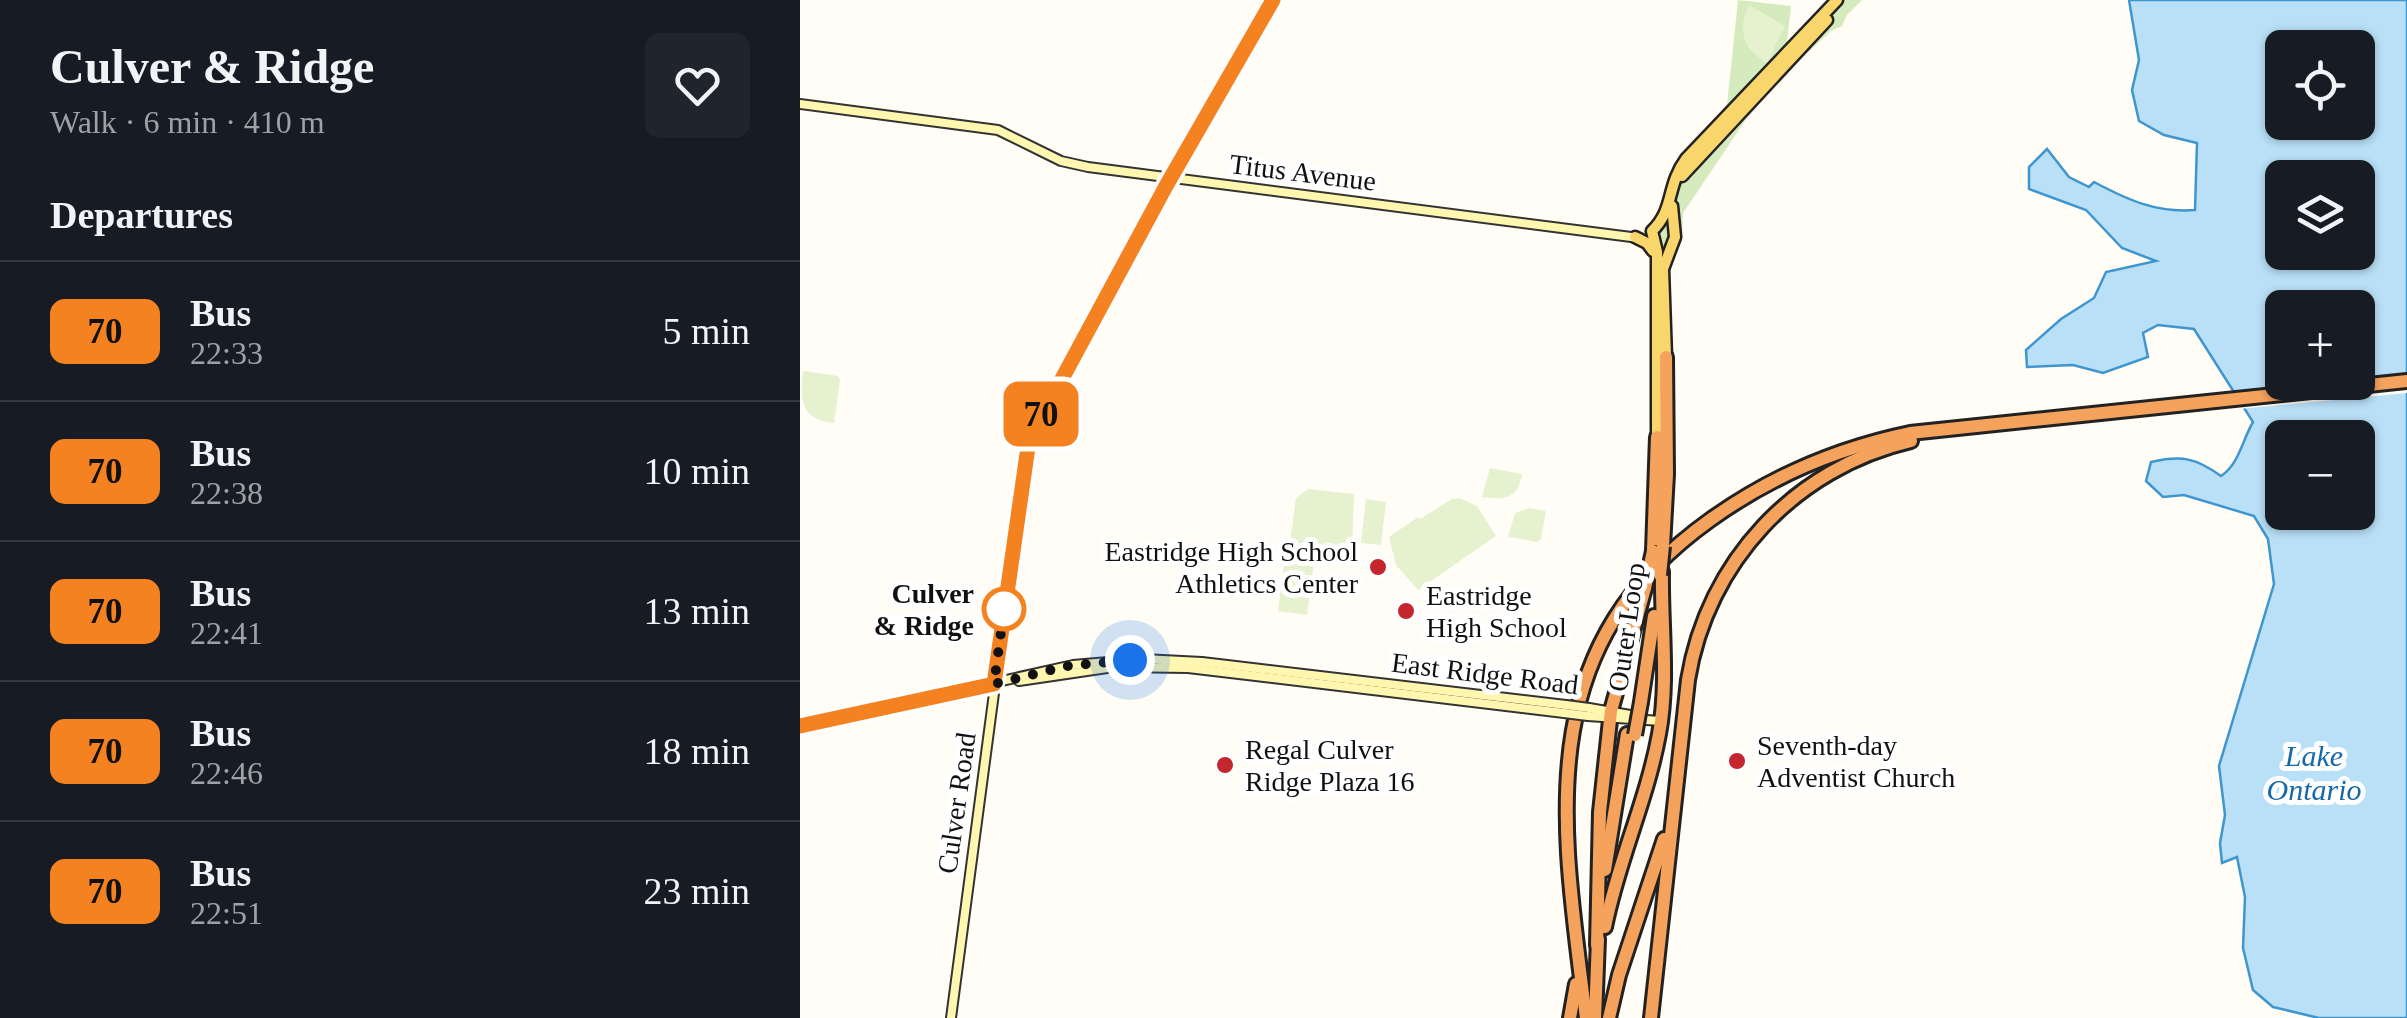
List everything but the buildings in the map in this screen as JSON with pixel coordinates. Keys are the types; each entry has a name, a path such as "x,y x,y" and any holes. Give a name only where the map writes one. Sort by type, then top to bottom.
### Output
{"highway":[{"name":"Outer Loop","path":"1598,1018 1605,927 1667,467 1666,357"},
{"path":"1651,1018 1690,665 1707,609 1736,558 1775,514 1816,482 1897,444 1961,433 2407,381"},
{"path":"1586,1018 1567,834 1568,775 1577,710 1600,640 1623,602 1652,568 1691,534 1764,486 1848,450 1882,440 1953,426 2407,389"},
{"name":"Outer Loop","path":"1658,437 1658,549"},
{"path":"1597,945 1600,817 1610,714 1654,579 1658,549"},
{"path":"1605,927 1649,781 1662,720 1661,634 1654,579"},
{"path":"1588,712 1603,724 1607,740"},
{"name":"Outer Loop","path":"1598,1018 1597,945 1606,868 1631,734"},
{"path":"1609,1018 1620,971 1663,846 1679,768"},
{"path":"1570,1018 1576,975 1573,907"}],"main road":[{"name":"Culver Road","path":"950,1018 1029,440 1170,178 1273,0"},
{"name":"Outer Loop","path":"1658,437 1654,243 1656,226 1666,216 1671,186 1684,161 1840,0"},
{"name":"Outer Loop","path":"1666,357 1663,269 1673,243 1672,198 1684,173 1840,0"},
{"name":"Titus Avenue","path":"800,104 986,128 1008,134 1071,164 1632,236 1654,243"},
{"name":"Titus Avenue","path":"1632,236 1656,226"},
{"path":"1656,226 1673,228"},
{"path":"1632,236 1651,248 1656,266"},
{"path":"1654,243 1664,248 1673,243"},
{"name":"East Ridge Road","path":"800,726 1073,665 1166,660 1662,720"}],"green space":[{"path":"1738,0 1791,6 1787,42 1830,0 1862,0 1842,26 1831,31 1791,68 1747,118 1683,213 1682,240 1676,251 1659,252 1645,244 1644,231 1658,221 1670,176 1695,140 1727,105"},
{"path":"1749,5 1785,26 1767,63 1752,52 1744,38 1743,22"},
{"path":"803,371 838,376 834,423 808,413 802,391"},
{"path":"1490,468 1522,474 1514,493 1504,498 1482,497"},
{"path":"1308,489 1354,494 1352,551 1346,555 1290,543 1296,498"},
{"path":"1460,498 1477,506 1496,536 1418,590 1396,565 1389,537 1418,517"},
{"path":"1366,499 1386,502 1381,545 1361,543"},
{"path":"1529,508 1546,511 1541,539 1537,542 1508,537 1515,513"},
{"path":"1285,557 1314,561 1307,615 1278,611"}],"water":[{"name":"Lake Ontario","path":"2129,0 2407,0 2407,1018 2319,1018 2273,1007 2253,990 2243,948 2245,897 2237,857 2222,863 2220,843 2225,815 2219,766 2274,584 2268,539 2254,516 2184,495 2163,497 2146,481 2151,462 2172,459 2196,462 2221,476 2236,459 2253,422 2194,329 2158,325 2143,333 2148,357 2103,373 2073,365 2027,367 2026,350 2061,319 2094,298 2106,272 2156,261 2122,248 2086,210 2029,189 2029,167 2047,149 2069,177 2089,187 2094,182 2143,204 2195,210 2197,143 2164,135 2139,121 2132,90 2139,60"}],"pier":[{"path":"2407,376 2407,393 2375,396 2375,379"},
{"path":"2265,390 2265,400 2334,400 2239,409 2230,394"}],"bus line":[{"name":"70","path":"800,726 994,684 1029,440 1166,186 1273,0"}],"place":[{"name":"Eastridge High School Athletics Center","path":"1378,567"},
{"name":"Culver & Ridge","path":"1004,609"},
{"name":"Eastridge High School","path":"1406,611"},
{"name":"Seventh-day Adventist Church","path":"1737,761"},
{"name":"Regal Culver Ridge Plaza 16","path":"1225,765"}],"route":[{"path":"1004,609 1006,595 994,684 1067,666 1130,660"}]}
